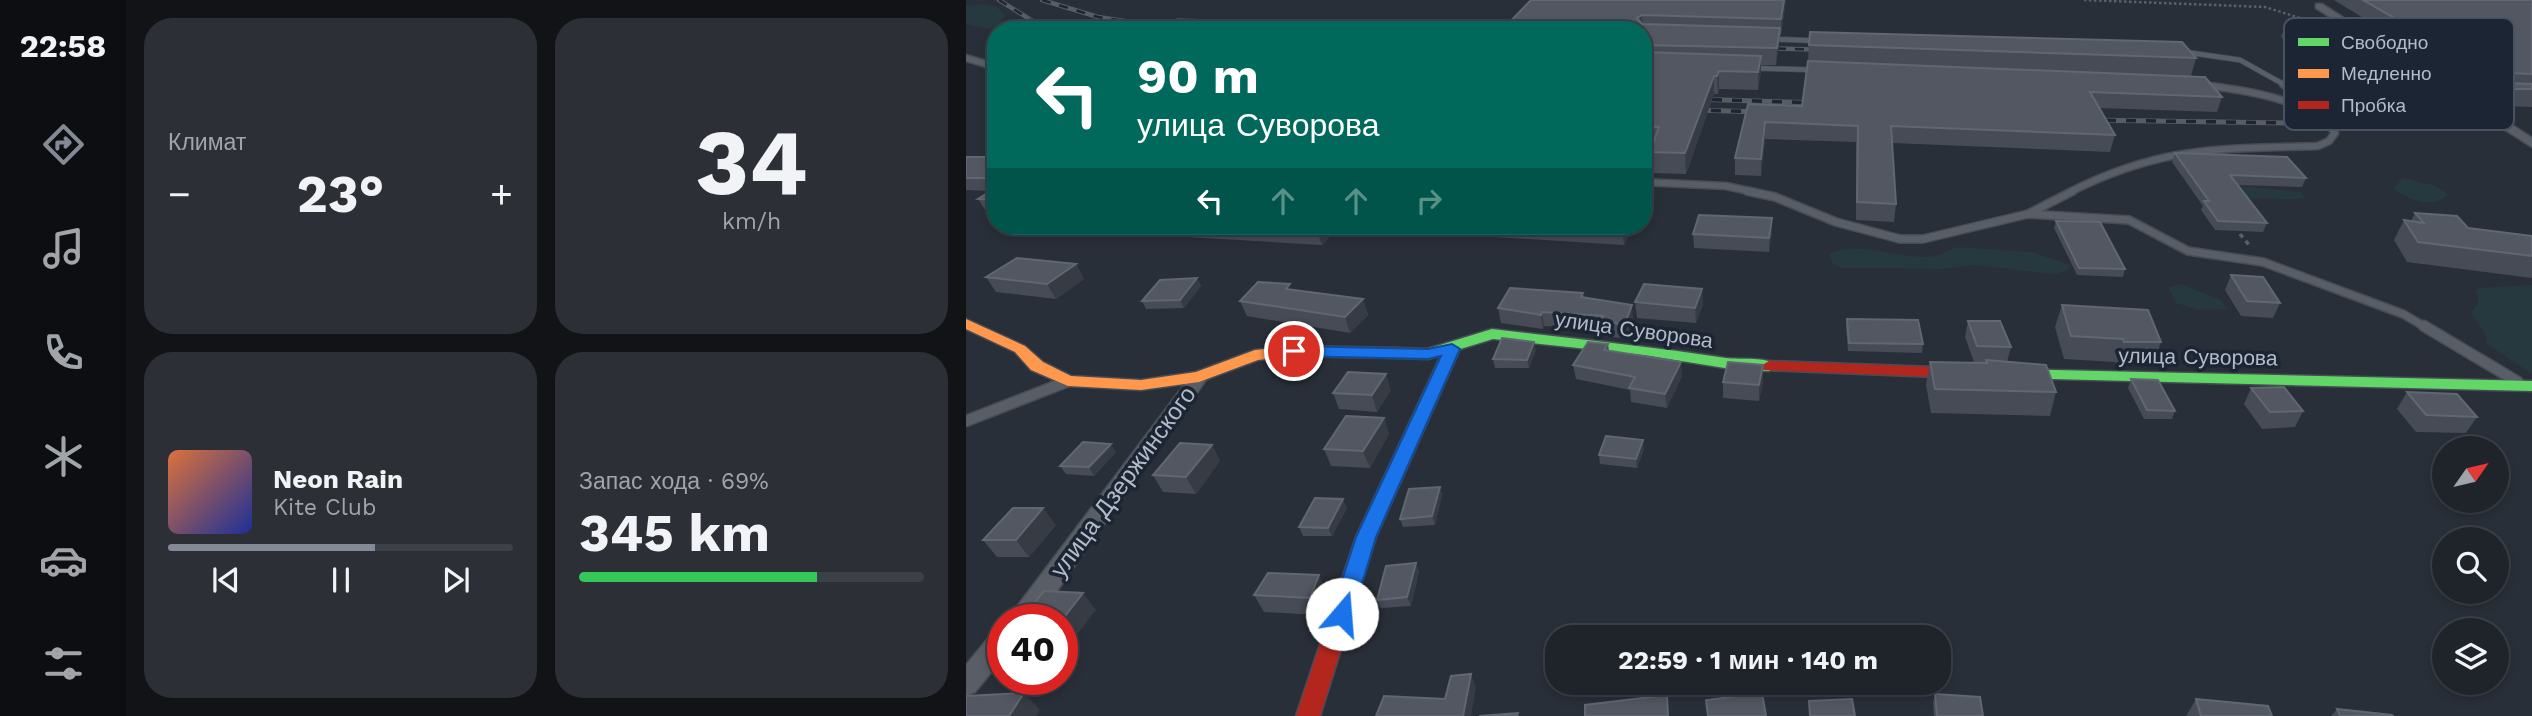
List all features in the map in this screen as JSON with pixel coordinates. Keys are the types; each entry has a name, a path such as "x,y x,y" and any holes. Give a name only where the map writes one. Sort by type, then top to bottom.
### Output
{"street":[{"path":"2319,6 2338,18"},
{"path":"966,58 987,64"},
{"path":"2514,96 2532,96"},
{"path":"2512,130 2532,143"},
{"name":"улица Суворова","path":"966,323 1020,349 1037,366 1068,381 1141,385 1199,377 1255,355 1294,351 1428,354 1452,349 1469,340 1492,334 1644,350 1737,365 1976,373"},
{"path":"1308,716 1366,537 1452,349"},
{"name":"улица Суворова","path":"2003,374 2530,389"},
{"name":"улица Дзержинского","path":"1031,604 1132,472 1199,377"},
{"path":"966,684 987,658"}],"lane":[{"path":"1764,39 1831,41"},
{"path":"2173,51 2222,54 2253,63 2267,70 2284,84"},
{"path":"1743,68 1827,71"},
{"path":"2190,85 2217,86 2284,104"},
{"path":"1652,182 1726,187 1775,197 1836,222 1900,239 1923,239 2028,214 2089,183 2160,156 2196,150 2318,146 2329,141 2334,130"},
{"path":"2028,214 2129,219 2188,251 2263,262 2326,283 2403,314 2530,389"},
{"path":"966,421 1068,381"}],"path":[{"path":"2084,0 2265,7 2298,18"},
{"path":"2240,234 2249,245"}],"green space":[{"path":"984,4 997,7 1005,15 1002,21 987,21 987,29 966,24 966,6"},
{"path":"2402,178 2434,185 2448,194 2436,202 2414,200 2394,189"},
{"path":"2231,185 2301,192 2304,197 2245,200"},
{"path":"1956,247 2031,252 2070,265 2068,270 2055,274 1972,265 1945,269 1842,268 1833,264 1829,254 1855,248 1923,257 1935,256"},
{"path":"2182,284 2222,301 2227,309 2200,310 2176,303 2168,287"},
{"path":"2532,285 2532,374 2486,343 2487,338 2471,313 2479,302 2476,291 2479,288"}],"building":[{"path":"1531,0 1784,0 1781,19 1642,15 1637,18 1640,21 1511,21"},
{"path":"2363,0 2532,0 2532,74 2514,73 2514,18 2394,18"},
{"path":"1652,24 1780,28 1777,48 1652,45"},
{"path":"1810,32 2182,42 2196,58 1809,45"},
{"path":"1652,52 1761,56 1758,72 1719,71 1717,76 1714,76 1685,153 1652,152 1659,127 1652,127"},
{"path":"1808,61 2205,77 2222,97 2090,92 2115,135 1891,126 1896,204 1857,202 1858,126 1765,122 1761,159 1735,158 1748,104 1802,106"},
{"path":"2514,83 2532,84 2532,89 2514,89"},
{"path":"2175,153 2287,157 2306,178 2230,175 2267,223 2218,221 2204,201 2209,201"},
{"path":"966,157 987,157 987,178 966,178"},
{"path":"2415,213 2457,216 2468,228 2532,236 2532,256 2418,242 2404,220 2424,223"},
{"path":"1699,215 1772,218 1769,238 1693,234"},
{"path":"2056,221 2100,222 2125,269 2079,268"},
{"path":"1017,258 1076,264 1047,284 986,277"},
{"path":"2231,275 2263,277 2280,303 2247,301"},
{"path":"1197,278 1180,300 1142,301 1160,280"},
{"path":"1258,282 1290,284 1286,289 1363,299 1345,317 1240,301"},
{"path":"1644,284 1702,289 1695,308 1635,302"},
{"path":"1510,288 1583,293 1581,297 1632,305 1627,318 1620,324 1600,321 1603,316 1542,312 1541,315 1498,308"},
{"path":"2062,305 2148,310 2161,342 2124,342 2123,339 2071,336"},
{"path":"1847,319 1918,320 1923,344 1849,343"},
{"path":"1968,321 2000,321 2011,347 1977,346"},
{"path":"1502,338 1534,342 1527,360 1493,359"},
{"path":"1588,342 1608,344 1604,350 1681,362 1665,394 1629,388 1635,377 1573,365"},
{"path":"1986,360 2046,365 2056,392 1935,389 1930,362 1987,363"},
{"path":"1728,362 1763,365 1759,385 1723,382"},
{"path":"1348,372 1386,374 1372,395 1333,393"},
{"path":"2131,379 2158,380 2175,411 2147,410"},
{"path":"2284,387 2303,411 2270,412 2251,388"},
{"path":"2407,392 2457,394 2477,417 2426,415"},
{"path":"1346,416 1384,418 1363,451 1324,449"},
{"path":"1606,436 1643,440 1636,459 1599,455"},
{"path":"1083,442 1111,444 1089,467 1060,466"},
{"path":"1180,443 1212,445 1186,477 1153,475"},
{"path":"1440,487 1432,516 1400,519 1409,489"},
{"path":"1315,498 1343,499 1328,528 1299,527"},
{"path":"1013,508 1043,508 1016,540 983,540"},
{"path":"1416,563 1407,597 1377,600 1386,566"},
{"path":"1268,573 1319,575 1310,598 1254,595"},
{"path":"1044,591 1083,593 1074,604 1033,604"},
{"path":"1471,674 1463,716 1376,716 1384,696 1445,699 1451,676"},
{"path":"1023,695 1009,716 966,716 966,696"},
{"path":"1667,695 1668,716 1585,716 1585,705"},
{"path":"1762,695 1766,716 1708,716 1706,700"},
{"path":"1935,695 1980,697 1983,716 1937,716"},
{"path":"1852,699 1855,716 1810,716 1809,701"},
{"path":"2196,699 2268,706 2272,716 2201,716"},
{"path":"2337,709 2392,715 2393,716 2340,716"},
{"path":"1518,713 1517,716 1479,716"}],"railway":[{"path":"999,0 1033,21"},
{"path":"1042,0 1098,17 1124,21"},
{"path":"1759,48 1829,50"},
{"path":"1692,99 1822,103"},
{"path":"1691,110 1764,112"},
{"path":"2086,120 2284,123"}],"traffic: fast":[{"path":"1398,353 1428,354 1492,334 1644,350 1737,365 1769,366"},
{"path":"2015,374 2532,386"}],"traffic: slow":[{"path":"966,323 1020,349 1037,366 1068,381 1141,385 1199,377 1255,355 1294,351 1398,353"}],"traffic: jam":[{"path":"1308,716 1366,537 1452,349"},
{"path":"1769,366 1962,373"}],"route":[{"path":"1294,351 1428,354 1452,349 1366,537 1342,614"}]}
